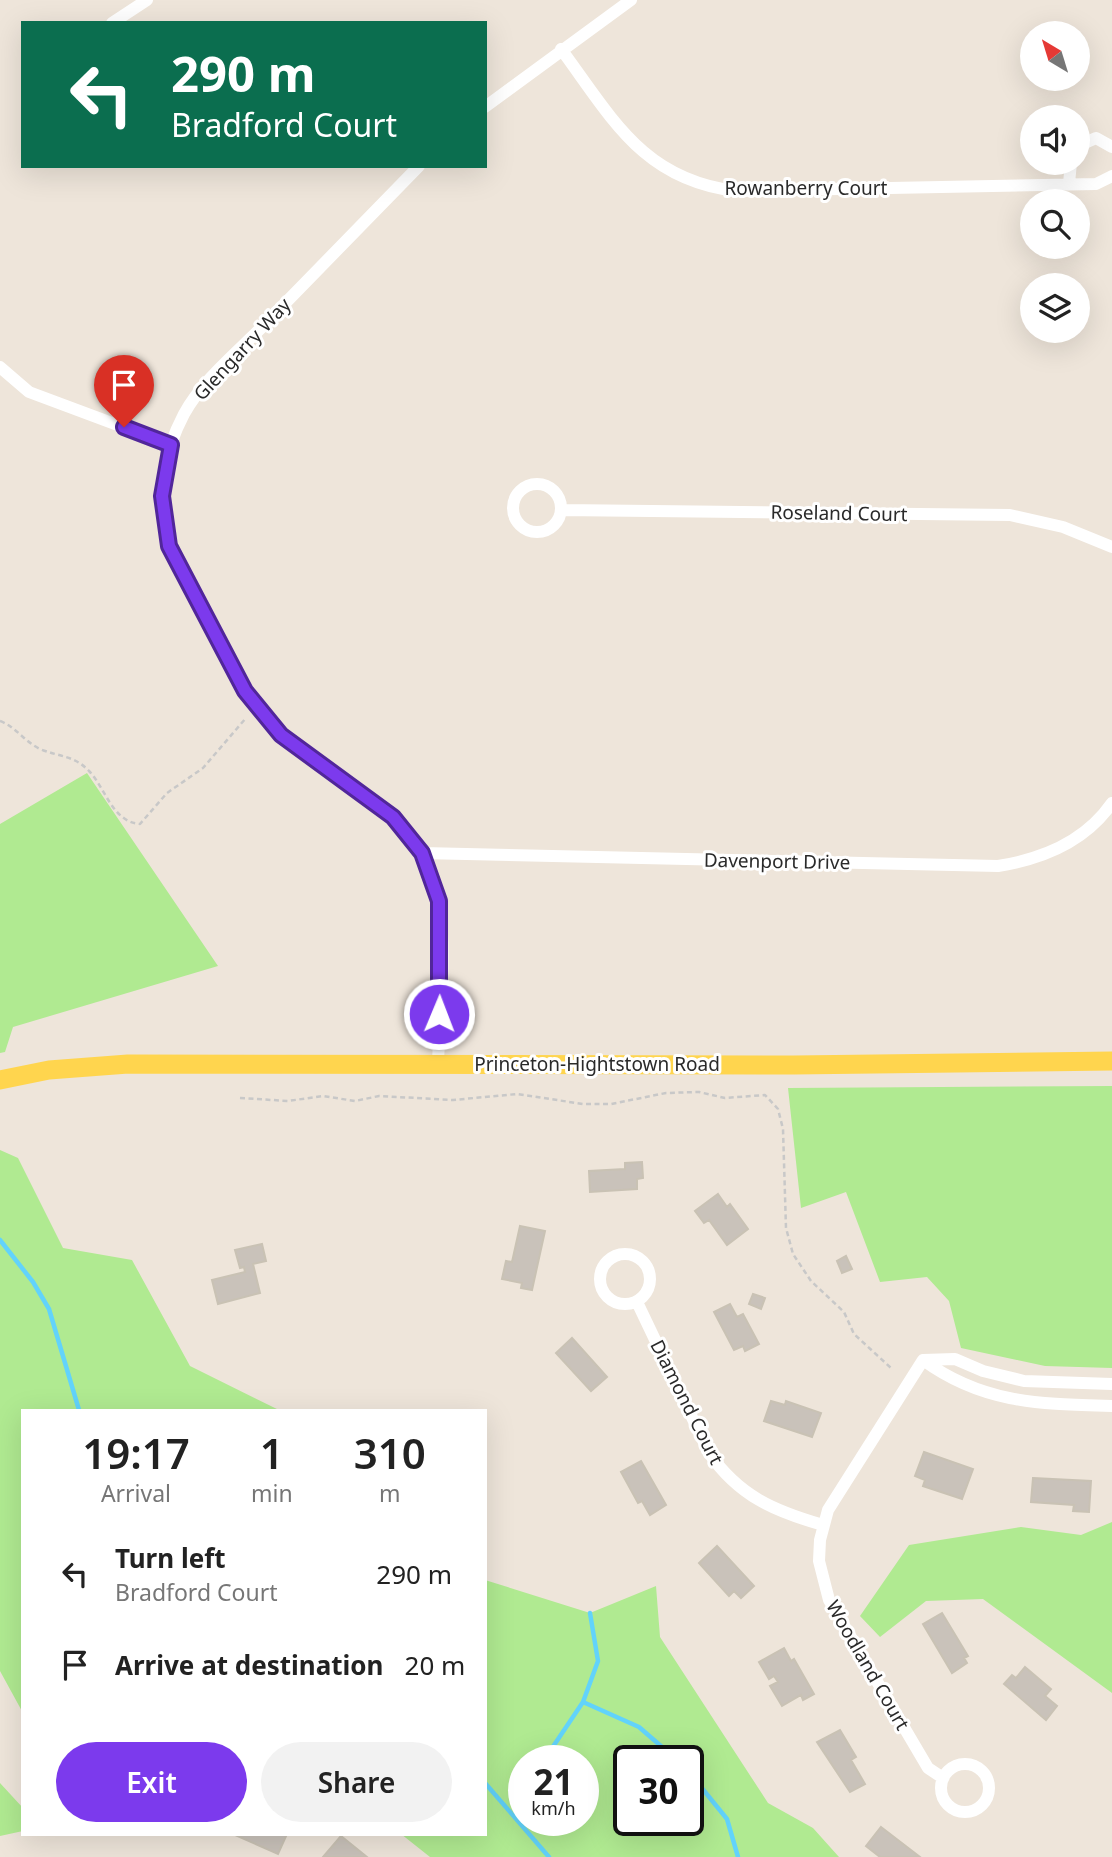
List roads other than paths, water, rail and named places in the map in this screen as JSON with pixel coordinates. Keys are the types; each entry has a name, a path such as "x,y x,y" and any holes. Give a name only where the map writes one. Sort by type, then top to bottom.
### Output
{"main road":[{"name":"Princeton-Hightstown Road","path":"0,1080 49,1070 128,1064 774,1065 1112,1061"}],"street":[{"path":"115,21 147,0"},
{"path":"487,105 631,0"},
{"name":"Rowanberry Court","path":"561,49 626,138 644,155 665,170 712,188 736,191 1096,184 1112,176"},
{"path":"1090,141 1096,138 1112,147"},
{"name":"Glengarry Way","path":"417,168 203,387 186,411 171,445 162,496 169,546 245,691 281,735 393,817 422,853 433,877 441,923 438,1063"},
{"path":"1069,183 1070,175"},
{"path":"0,367 29,392 171,445"},
{"name":"Roseland Court","path":"561,510 1010,515 1063,527 1112,547"},
{"name":"Davenport Drive","path":"422,853 998,866 1025,862 1071,842 1092,825 1112,803"},
{"path":"630,1254 644,1263 651,1276 650,1284 638,1302 621,1305 603,1292 601,1270 609,1259 630,1254"},
{"name":"Diamond Court","path":"638,1302 709,1453 723,1473 758,1502 779,1513 823,1525"},
{"path":"923,1360 955,1359 983,1371 1024,1381 1112,1384"},
{"path":"923,1360 949,1379 981,1392 1026,1402 1112,1406"},
{"name":"Woodland Court","path":"923,1360 828,1510 823,1525 819,1561 829,1600 928,1768 943,1778"}],"waterway":[{"path":"0,1240 33,1282 49,1309 79,1409"},
{"path":"554,1745 583,1702 598,1661 590,1613"},
{"path":"583,1702 639,1727 660,1745"},
{"path":"487,1785 549,1857"},
{"path":"704,1791 727,1819 738,1857"}]}
